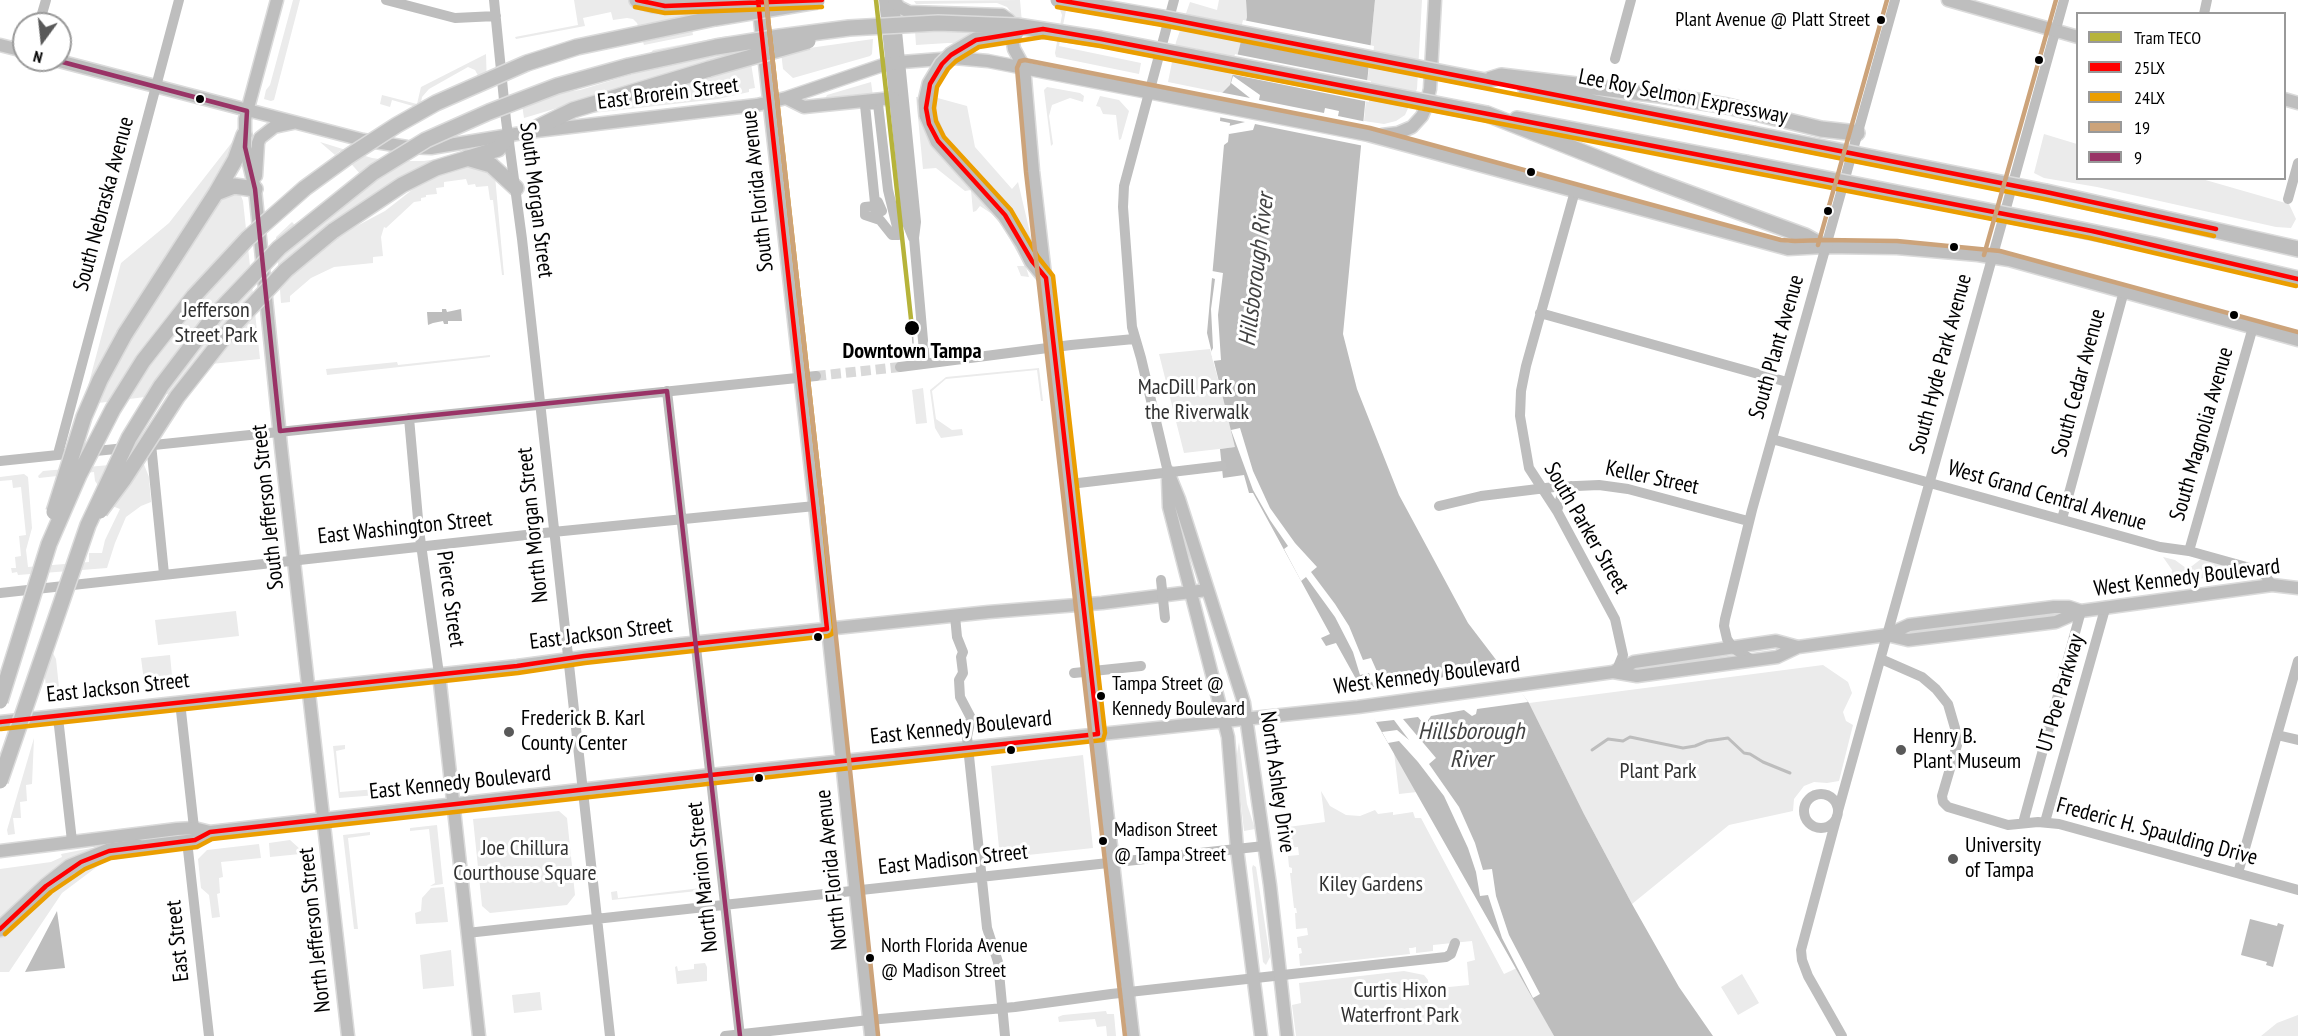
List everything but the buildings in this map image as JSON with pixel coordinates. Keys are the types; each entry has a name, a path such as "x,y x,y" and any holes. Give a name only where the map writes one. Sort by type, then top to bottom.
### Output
{"highway":[{"path":"637,0 653,5 817,1"},
{"path":"0,701 49,544 82,468 113,409 143,361 194,296 247,239 305,188 397,125 458,93 527,63 577,47 715,18 822,0"},
{"name":"Lee Roy Selmon Expressway","path":"1058,0 1163,18 2046,192 2298,249"},
{"path":"0,781 88,525 129,438 161,386 195,338 241,286 279,248 349,190 426,140 489,112 557,86 716,47 849,28 955,23 1042,29 1561,126 2038,220 2298,279"},
{"path":"528,132 591,103 849,28"},
{"path":"1042,29 976,40 951,55 942,64 930,84 926,101 927,115 938,141 1005,215 1032,261 1046,278"},
{"path":"1485,81 1501,76 1660,95 1727,106 1821,129 1857,133"},
{"path":"1488,114 1653,180 1805,236 1825,247"},
{"path":"49,544 56,505 79,432 100,380 125,334 216,194 235,160 244,135"},
{"path":"88,525 114,493 160,421 196,372 252,305 301,256 385,194 420,175 464,158 498,149 508,136"},
{"path":"464,158 491,165 516,188"},
{"path":"216,194 234,186 255,189"},
{"path":"0,929 70,867 109,851 138,847"}],"main road":[{"name":"South Jefferson Street","path":"277,0 247,111 244,135 255,189 324,819"},
{"name":"South Florida Avenue","path":"758,0 800,377"},
{"path":"894,0 899,7 909,12 1002,15 1009,20 1014,49 1024,67 1032,158 1132,1036"},
{"path":"1368,135 1398,133 1417,122 1425,109 1430,89 1435,0"},
{"path":"1947,0 2076,36"},
{"name":"East Brorein Street","path":"72,65 363,140 407,147 446,146 528,132 770,102 896,63 954,58 1024,67 1368,135"},
{"path":"786,98 804,106 893,98"},
{"name":"South Jefferson Street","path":"255,189 260,138 274,127 298,122"},
{"path":"1368,135 1780,247 1917,249 1991,257 2124,291 2298,340"},
{"name":"North Florida Avenue","path":"800,377 871,1036"},
{"path":"1168,472 1169,507 1228,737 1237,849 1261,1036"},
{"name":"North Ashley Drive","path":"1168,472 1179,499 1237,679 1247,718 1287,1036"},
{"name":"West Kennedy Boulevard","path":"1247,718 1358,707 1613,672 1637,676 1777,657 1798,647 1887,635 1909,625 2043,608 2068,607 2081,611 2272,585 2298,588"},
{"name":"East Jackson Street","path":"0,722 540,663 697,643 1208,590"},
{"name":"West Kennedy Boulevard","path":"1613,672 1634,662 1776,641 1798,647"},
{"name":"Pierce Street","path":"439,674 479,1036"},
{"name":"East Kennedy Boulevard","path":"0,851 194,828 210,832 711,775 1247,718"},
{"name":"North Jefferson Street","path":"324,819 348,1036"},
{"path":"138,847 195,840 210,832"}],"street":[{"name":"South Nebraska Avenue","path":"58,454 179,0"},
{"path":"386,0 455,18 496,16"},
{"name":"South Morgan Street","path":"494,0 540,404"},
{"path":"884,0 896,63 916,222 914,238 925,363"},
{"path":"894,0 896,63 893,98 907,223 914,238"},
{"path":"1168,472 1141,358 1131,327 1125,245 1124,186 1155,92 1174,0"},
{"path":"1616,59 1631,0"},
{"name":"South Plant Avenue","path":"1733,648 1727,639 1724,626 1748,521 1895,0"},
{"name":"South Hyde Park Avenue","path":"1842,1036 1808,976 1802,955 1803,940 1829,850 1846,777 1881,659 2064,0"},
{"path":"878,104 888,190 899,235 892,235 880,220 865,214 865,207 875,206 876,213 882,211 878,202 875,203 865,105 878,104"},
{"path":"2288,199 2298,163"},
{"name":"South Parker Street","path":"1575,191 1524,375 1520,416 1527,462 1557,511 1615,619 1623,655 1613,672"},
{"name":"South Cedar Avenue","path":"2062,519 2124,291"},
{"path":"1540,313 1787,382"},
{"name":"South Magnolia Avenue","path":"2189,551 2253,327"},
{"path":"900,367 1134,339"},
{"path":"0,460 816,376"},
{"name":"North Marion Street","path":"667,391 727,904 740,1035"},
{"name":"North Morgan Street","path":"540,404 610,1036"},
{"name":"Pierce Street","path":"409,418 422,546 439,674"},
{"name":"West Grand Central Avenue","path":"1772,439 2160,547 2189,551 2259,571 2272,585"},
{"path":"151,444 164,574"},
{"path":"1070,484 1222,466"},
{"name":"Keller Street","path":"1439,506 1481,496 1542,488 1599,485 1628,489 1748,521"},
{"path":"1557,511 1561,497 1571,486"},
{"name":"East Washington Street","path":"0,593 294,559 815,507"},
{"path":"1161,580 1166,618"},
{"name":"UT Poe Parkway","path":"2045,822 2105,609"},
{"name":"UT Poe Parkway","path":"2023,823 2081,611"},
{"path":"955,616 957,637 963,652 961,657 963,673 959,680 960,697 971,718 967,737 987,928 999,967 1005,1036"},
{"path":"1733,648 1752,660"},
{"name":"Frederic H. Spaulding Drive","path":"1881,659 1922,677 1936,689 1948,705 1957,745 1943,790 1943,802 1952,810 2008,825 2045,822 2298,890"},
{"path":"2238,873 2298,661"},
{"path":"1074,673 1141,666"},
{"path":"2062,682 2083,688"},
{"path":"180,702 194,828"},
{"path":"56,715 72,841"},
{"path":"2277,735 2298,740"},
{"path":"1825,795 1835,801 1837,814 1831,825 1821,828 1811,825 1805,815 1806,804 1814,796 1825,795 1838,788 1846,777"},
{"path":"1821,828 1827,838 1829,850"},
{"name":"East Street","path":"187,841 209,1036"},
{"name":"East Madison Street","path":"467,933 1264,846"},
{"path":"725,1036 1002,1008 1446,957 1455,943"}],"green space":[{"path":"293,0 300,0 274,100 271,101 264,99 270,85"},
{"path":"574,0 687,0 693,35 644,45 637,23 633,19 613,20 611,12 583,18 585,26 516,39 515,37 578,25"},
{"path":"1020,0 1022,23 1019,23 1007,7 997,3 916,4 914,1"},
{"path":"1068,0 1059,46 1141,63 1139,74 1056,57 1062,15 1057,2"},
{"path":"1219,0 1246,0 1247,17 1230,86 1222,93 1168,82 1176,42 1190,2 1217,10"},
{"path":"1375,0 1422,0 1417,89 1405,115 1396,121 1384,124 1364,121"},
{"path":"914,17 1008,38 1003,45 948,43 916,45"},
{"path":"727,36 736,47 748,45 755,88 749,89 749,92 718,99 584,114 581,101 524,118 521,98 580,90 633,74 653,50"},
{"path":"873,39 870,56 793,78 783,69 781,52"},
{"path":"486,54 487,88 475,70 468,67 429,89 422,97 420,108 392,100 390,107 380,104 382,95 417,104 421,87"},
{"path":"871,82 873,96 825,99 827,95"},
{"path":"1047,87 1080,93 1084,96 1083,102 1070,98 1052,105 1049,116 1053,144 1051,146 1044,90"},
{"path":"1100,96 1119,100 1129,111 1119,140 1116,115 1103,114 1100,107 1096,106"},
{"path":"916,97 934,97 967,106 975,147 1012,189 1018,182 1035,254 942,134 925,130 936,147 998,213 1028,263 1026,267 1029,277 1021,276 1017,266 1025,266 1003,227 992,214 980,206 973,212 971,190 965,191 936,168 923,169"},
{"path":"2044,134 2076,144 2076,180 2205,180 2289,204 2296,219 2291,228 2276,227 2097,187 2044,178 2034,173"},
{"name":"Jefferson Street Park","path":"233,141 231,154 134,334 219,202 234,194 241,196 243,201 260,359 211,364 179,407 176,393 83,405 121,263 169,223"},
{"path":"320,142 372,158 395,161 424,161 443,158 382,188 348,212 330,226 338,236 385,211 417,186 450,170 467,165 479,165 495,176 504,275 502,275 493,200 490,200 488,186 468,185 466,179 444,182 444,187 436,188 437,194 426,195 421,198 421,201 414,202 386,228 384,227 381,237 383,256 373,257 373,263 334,267 311,278 290,296 290,302 281,303 276,237 292,222 303,233 368,183 340,151 335,155"},
{"name":"MacDill Park on the Riverwalk","path":"1210,349 1236,447 1184,453 1159,354"},
{"path":"490,355 490,357 327,375 326,369 397,362 398,365"},
{"path":"1039,368 1043,401 1041,401 1037,370 946,379 932,391 936,419 952,430 962,429 963,435 941,438 935,428 930,390 946,377"},
{"path":"923,388 927,423 916,424 912,390"},
{"path":"143,462 149,477 151,502 126,517 107,568 18,575 17,572 12,573 11,568 16,568 15,557 21,556 19,536 26,535 21,487 13,488 12,480 0,481 0,477 24,474 28,477 32,528 26,550 28,567 89,562 89,553 102,553 105,540 120,509 112,506 95,481 94,472 39,478 38,476 43,471"},
{"path":"2163,557 2175,560 2186,568 2201,559 2242,571 2241,574 2170,582 2172,570"},
{"path":"236,611 239,636 158,645 155,620"},
{"path":"50,647 56,659 60,697 47,698 42,648"},
{"path":"170,655 173,686 145,689 141,658"},
{"name":"Plant Park","path":"1823,665 1848,682 1852,693 1843,712 1846,721 1853,725 1839,781 1814,782 1804,786 1794,799 1793,811 1729,825 1632,904 1529,703"},
{"path":"34,738 32,784 26,785 27,801 20,802 21,818 13,818 15,834 8,835 7,830"},
{"path":"1239,742 1247,804 1255,829 1244,831 1236,759"},
{"path":"345,745 345,749 336,751 340,792 377,789 377,795 339,798 333,746"},
{"path":"1394,752 1417,792 1399,794"},
{"path":"1083,755 1093,848 1000,858 991,766"},
{"path":"1321,791 1330,806 1346,815 1360,816 1375,810 1378,814 1393,812 1393,815 1413,812 1415,818 1421,818 1504,974 1517,968 1554,1036 1296,1036 1292,1005 1301,1003 1299,983 1404,971 1424,975 1428,980 1429,989 1469,985 1467,962 1475,960 1472,941 1433,945 1433,951 1416,953 1416,947 1409,948 1410,954 1300,966 1299,954 1302,953 1301,948 1298,948 1297,937 1308,935 1307,928 1296,929 1295,913 1297,913 1294,908 1290,873 1292,873 1292,868 1289,867 1288,856 1299,855 1298,847 1287,848 1286,832 1289,832 1288,827 1325,822"},
{"name":"Joe Chillura Courthouse Square","path":"559,811 567,818 575,895 567,905 490,913 482,906 473,819"},
{"path":"437,825 443,884 430,886 435,883 429,829 410,831 410,828"},
{"path":"370,832 370,835 348,838 358,929 354,929 343,835"},
{"path":"290,840 310,858 313,882 304,882 300,854 270,857 269,843"},
{"path":"701,843 707,890 612,900 611,892 617,891 618,898 701,888 697,844"},
{"path":"112,844 122,852 122,859 109,860 98,866 62,893 9,972 0,972 0,869 51,862 62,857 61,854"},
{"path":"259,844 261,858 221,862 223,877 219,878 220,893 217,894 220,917 212,918 209,895 201,888 198,859 207,850"},
{"path":"1253,865 1256,867 1270,957 1266,965 1263,962"},
{"path":"444,887 448,922 416,924 415,913 421,911 422,898 431,888"},
{"path":"451,950 454,986 423,989 420,955"},
{"path":"705,963 707,981 677,984 675,967 677,966 678,971 694,969 694,964"},
{"path":"1742,974 1759,1003 1738,1015 1721,987"},
{"path":"540,992 542,1010 514,1013 512,995"},
{"path":"1106,1011 1107,1014 1114,1014 1116,1036 1107,1036 1106,1026 1097,1027 1095,1019 1059,1022 1058,1017 1063,1015"},
{"path":"2298,1015 2298,1036 2261,1036 2277,1023"}],"water":[{"name":"Hillsborough River","path":"1246,0 1375,0 1343,334 1357,389 1399,495 1468,623 1529,703 1632,904 1679,987 1713,1036 1554,1036 1376,722 1361,688 1336,643 1326,646 1321,638 1330,634 1253,493 1249,493 1244,475 1223,478 1220,449 1235,447 1207,333 1224,145 1228,142 1230,123 1220,121 1222,93 1230,85 1247,17"},
{"path":"442,309 446,309 447,312 461,309 462,321 448,321 448,324 444,324 443,321 428,325 427,312 442,312"},
{"path":"57,911 65,968 25,972"},
{"path":"2250,919 2277,926 2278,923 2284,925 2273,967 2266,965 2267,962 2241,955"}],"pier":[{"path":"1243,20 1374,46 1372,67 1238,41"},
{"path":"1235,54 1371,81 1369,102 1230,74"},
{"path":"1233,76 1260,95 1259,100 1324,113 1325,108 1339,111 1338,116 1367,122 1364,146 1255,124 1253,130 1229,134 1229,126 1245,122 1218,117 1219,92 1250,98 1231,83"},
{"path":"1212,271 1223,273 1218,315 1221,360 1213,361 1211,309 1215,279 1212,278"},
{"path":"1240,428 1253,471 1270,508 1295,543 1317,567 1311,572 1349,626 1363,660 1371,658 1383,685 1400,683 1401,678 1405,676 1409,677 1411,682 1445,677 1448,670 1453,668 1459,675 1506,669 1528,702 1477,709 1476,714 1472,716 1464,710 1431,716 1426,723 1418,717 1403,719 1436,758 1429,764 1459,807 1475,843 1483,870 1492,869 1496,896 1509,935 1540,994 1533,998 1502,938 1488,895 1480,896 1476,872 1468,848 1444,796 1399,741 1388,743 1382,732 1397,730 1409,740 1394,720 1376,722 1373,717 1370,717 1359,689 1374,687 1369,673 1360,675 1353,652 1335,617 1306,577 1301,581 1284,549 1288,546 1253,490 1231,430"}],"waterway":[{"path":"1592,750 1608,739 1623,741 1630,737 1683,748 1728,738 1744,753 1790,773"}],"tunnel":[{"path":"816,376 900,367"}],"tram line":[{"name":"TECO","path":"876,0 912,328"},
{"path":"912,328 913,343"}],"transit line":[{"name":"25LX","path":"637,0 665,6 822,0"},
{"name":"25LX","path":"0,722 517,666 584,656 827,629 758,0"},
{"name":"24LX","path":"1,729 518,673 832,634 834,628 822,505 766,0"},
{"name":"19","path":"766,0 878,1035"},
{"name":"25LX","path":"1058,0 1163,18 1689,121 2046,192 2216,229"},
{"name":"19","path":"1818,245 1887,0"},
{"name":"19","path":"1984,255 2056,0"},
{"name":"24LX","path":"635,7 665,13 822,7"},
{"name":"24LX","path":"1057,7 1162,25 1688,128 2044,199 2214,236"},
{"name":"25LX","path":"0,929 46,886 81,862 109,851 195,840 210,832 1098,734 1046,278 1032,261 1005,215 938,141 929,124 926,108 930,84 942,64 951,55 976,40 1043,29 1101,39 2092,231 2298,279"},
{"name":"24LX","path":"5,934 51,892 85,869 111,858 197,847 212,839 1103,740 1105,733 1053,276 1038,257 1011,210 944,137 936,121 934,108 937,87 956,61 979,47 1043,37 1100,46 2090,238 2296,286"},
{"name":"19","path":"1125,1036 1026,172 1017,68 1020,61 1025,60 1370,128 1781,240 1897,241 2000,251 2298,332"},
{"name":"9","path":"72,65 247,111 245,147 255,189 280,431 667,391 740,1036"}],"place":[{"name":"Plant Avenue @ Platt Street","path":"1881,20"},
{"name":"Downtown Tampa","path":"912,328"},
{"name":"Tampa Street @ Kennedy Boulevard","path":"1101,696"},
{"name":"Frederick B. Karl County Center","path":"509,732"},
{"name":"Henry B. Plant Museum","path":"1901,750"},
{"name":"Madison Street @ Tampa Street","path":"1103,841"},
{"name":"University of Tampa","path":"1953,859"},
{"name":"North Florida Avenue @ Madison Street","path":"870,958"}],"park label":[{"name":"Kiley Gardens","path":"1371,885"},
{"name":"Curtis Hixon Waterfront Park","path":"1400,1004"}]}
